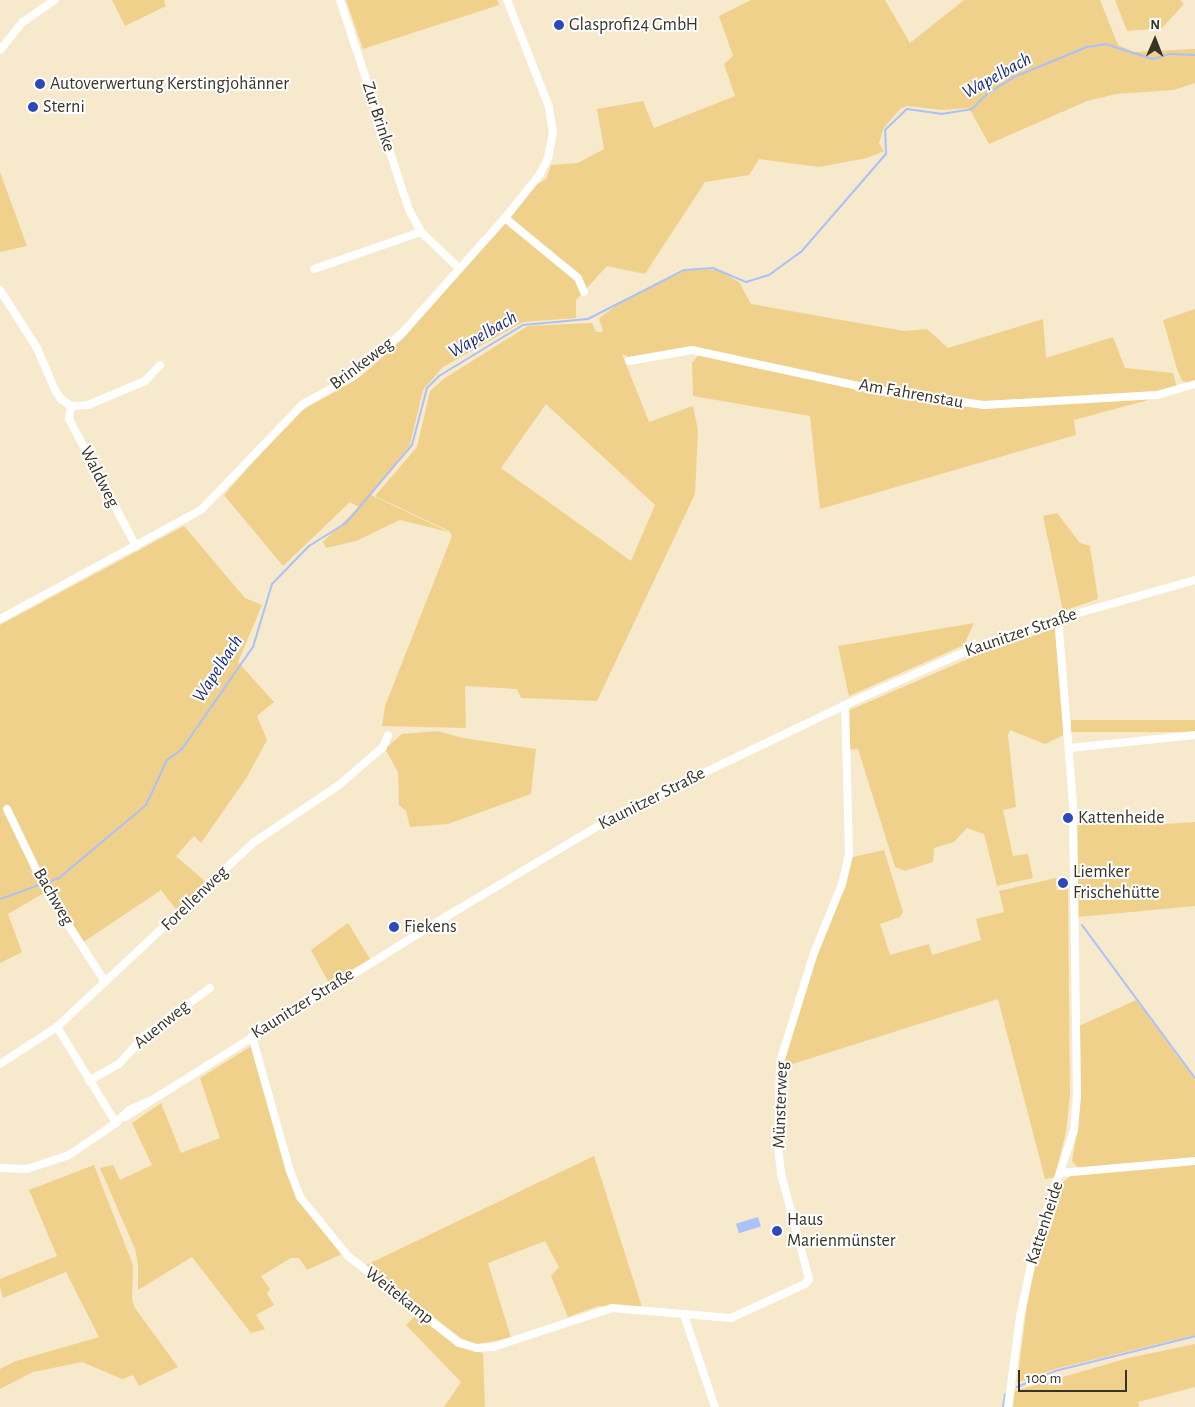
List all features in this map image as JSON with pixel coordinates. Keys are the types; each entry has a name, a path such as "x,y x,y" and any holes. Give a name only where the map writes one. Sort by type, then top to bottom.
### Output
{"street":[{"path":"0,50 23,22 55,0"},
{"name":"Zur Brinke","path":"340,0 409,210 421,232 459,268"},
{"name":"Brinkeweg","path":"0,619 136,546 209,503 303,404 352,377 404,332 505,218 540,174 548,158 553,133 549,107 507,0"},
{"path":"505,218 578,278 584,292"},
{"path":"314,269 421,232"},
{"path":"0,290 38,348 60,400 71,406 88,405 145,381 160,366"},
{"name":"Am Fahrenstau","path":"629,361 692,350 882,391 984,405 1156,395 1195,384"},
{"name":"Waldweg","path":"71,406 70,419 136,546"},
{"name":"Kaunitzer Straße","path":"0,1168 27,1169 50,1164 69,1155 125,1117 133,1115 149,1101 252,1036 620,813 845,704 976,647 1058,619 1195,580"},
{"name":"Kattenheide","path":"1008,1407 1020,1317 1035,1246 1074,1130 1077,1095 1070,748 1058,619"},
{"name":"Münsterweg","path":"684,1315 731,1318 742,1316 806,1284 809,1279 781,1174 778,1098 780,1062 814,954 842,884 849,854 845,704"},
{"name":"Forellenweg","path":"0,1064 57,1027 253,843 338,785 383,747 388,735"},
{"path":"1070,748 1195,735"},
{"name":"Bachweg","path":"6,809 46,890 105,982"},
{"name":"Auenweg","path":"90,1080 119,1064 143,1037 210,988"},
{"path":"57,1027 116,1123"},
{"name":"Weitekamp","path":"252,1036 290,1171 300,1197 348,1256 459,1343 477,1348 494,1346 612,1308 684,1315"},
{"path":"1061,1173 1195,1161"},
{"path":"684,1315 715,1407"}],"shaded area":[{"path":"112,0 164,0 166,6 125,26"},
{"path":"346,0 497,0 499,5 363,49"},
{"path":"751,0 885,0 910,43 964,0 1100,0 1118,45 1134,52 1195,49 1195,83 1174,90 1116,94 1087,101 989,144 969,108 942,110 907,106 900,109 883,129 879,144 884,151 867,158 819,167 759,159 749,175 705,182 645,274 607,266 576,300 576,318 523,322 443,367 423,390 410,445 371,495 449,532 400,520 356,541 326,548 323,542 359,507 350,502 283,566 224,495 296,414 360,377 404,338 536,185 546,179 551,165 578,163 604,149 597,109 643,101 654,128 735,96 724,64 733,56 719,16"},
{"path":"1115,0 1180,0 1184,4 1162,28 1127,31"},
{"path":"0,172 27,246 0,252"},
{"path":"703,268 720,271 739,282 751,304 904,331 927,329 948,348 1043,319 1046,358 1113,337 1125,368 1173,373 1177,387 1154,392 1152,399 1074,420 1076,435 820,509 810,416 693,396 692,363 699,354 692,348 629,357 622,354 649,422 693,406 698,430 695,494 597,701 521,698 517,689 465,686 466,728 382,726 385,706 452,536 449,531 375,496 417,447 430,391 445,378 528,326 592,323 596,332 603,332 599,318 626,299 684,271","holes":["546,404 655,505 631,561 501,468"]},
{"path":"1195,309 1195,381 1188,383 1182,381 1177,369 1163,320"},
{"path":"1057,513 1080,543 1090,546 1098,599 1063,611 1043,516"},
{"path":"184,526 245,598 262,605 238,662 274,702 257,716 267,740 247,777 201,843 194,836 176,856 207,883 178,912 161,890 82,943 49,890 8,914 22,952 0,963 0,625"},
{"path":"974,623 964,645 849,696 838,646"},
{"path":"1056,628 1066,734 1045,744 1010,730 1008,735 1016,807 1003,810 1013,856 1028,854 1033,878 997,886 984,834 967,828 954,842 934,848 933,862 905,871 895,867 858,749 846,750 843,713 977,655"},
{"path":"1071,720 1195,720 1195,732 1071,732"},
{"path":"438,731 463,738 536,749 531,794 448,824 410,827 406,811 399,805 398,772 385,749 402,734"},
{"path":"1148,817 1150,825 1195,822 1195,906 1078,917 1077,822"},
{"path":"884,850 903,912 900,917 880,924 890,955 929,944 932,955 981,940 976,919 1004,912 999,891 1056,878 1057,890 1068,889 1070,1095 1066,1132 1055,1177 1045,1179 998,999 783,1067 816,954 846,884 853,857"},
{"path":"348,923 370,959 329,983 311,950"},
{"path":"1136,1000 1195,1080 1195,1158 1079,1169 1072,1161 1079,1122 1079,1026"},
{"path":"253,1045 287,1171 342,1254 307,1270 299,1258 291,1258 261,1276 270,1289 267,1293 274,1305 256,1315 265,1329 251,1333 192,1257 138,1290 138,1265 135,1249 100,1168 113,1165 120,1180 152,1165 132,1123 161,1103 181,1153 220,1138 200,1078"},
{"path":"594,1156 642,1307 598,1306 568,1317 551,1276 559,1267 545,1241 488,1263 511,1338 477,1344 461,1338 366,1265"},
{"path":"1195,1163 1195,1335 1055,1369 1017,1383 1027,1305 1039,1247 1062,1183 1073,1174"},
{"path":"94,1165 133,1265 132,1299 135,1308 178,1367 139,1386 133,1375 122,1379 82,1362 33,1372 0,1389 0,1369 16,1361 99,1337 66,1272 3,1298 0,1287 0,1279 57,1256 29,1190"},
{"path":"417,1314 457,1345 483,1353 485,1407 444,1407 461,1382 406,1325"},
{"path":"1195,1344 1195,1387 1138,1402 1139,1407 1013,1407 1015,1391 1128,1358"}],"water":[{"path":"758,1217 761,1227 739,1233 736,1224"}],"waterway":[{"name":"Wapelbach","path":"48,882 59,878 146,805 167,760 182,749 253,647 272,584 309,546 346,523 412,445 427,388 439,376 523,325 588,319 684,270 713,268 746,282 769,275 801,252 886,154 885,130 907,109 941,114 972,109 987,94 1014,77 1087,47 1105,44 1153,59 1169,54 1195,55"},
{"name":"Wapelbach","path":"0,899 39,885"},
{"path":"1082,925 1195,1078"},
{"path":"1017,1387 1055,1371 1195,1336"},
{"path":"1003,1407 1005,1394"}],"place":[{"name":"Glasprofi24 GmbH","path":"559,25"},
{"name":"Autoverwertung Kerstingjohänner","path":"40,84"},
{"name":"Sterni","path":"33,107"},
{"name":"Kattenheide","path":"1068,818"},
{"name":"Liemker Frischehütte","path":"1063,883"},
{"name":"Fiekens","path":"394,927"},
{"name":"Haus Marienmünster","path":"777,1231"}]}
